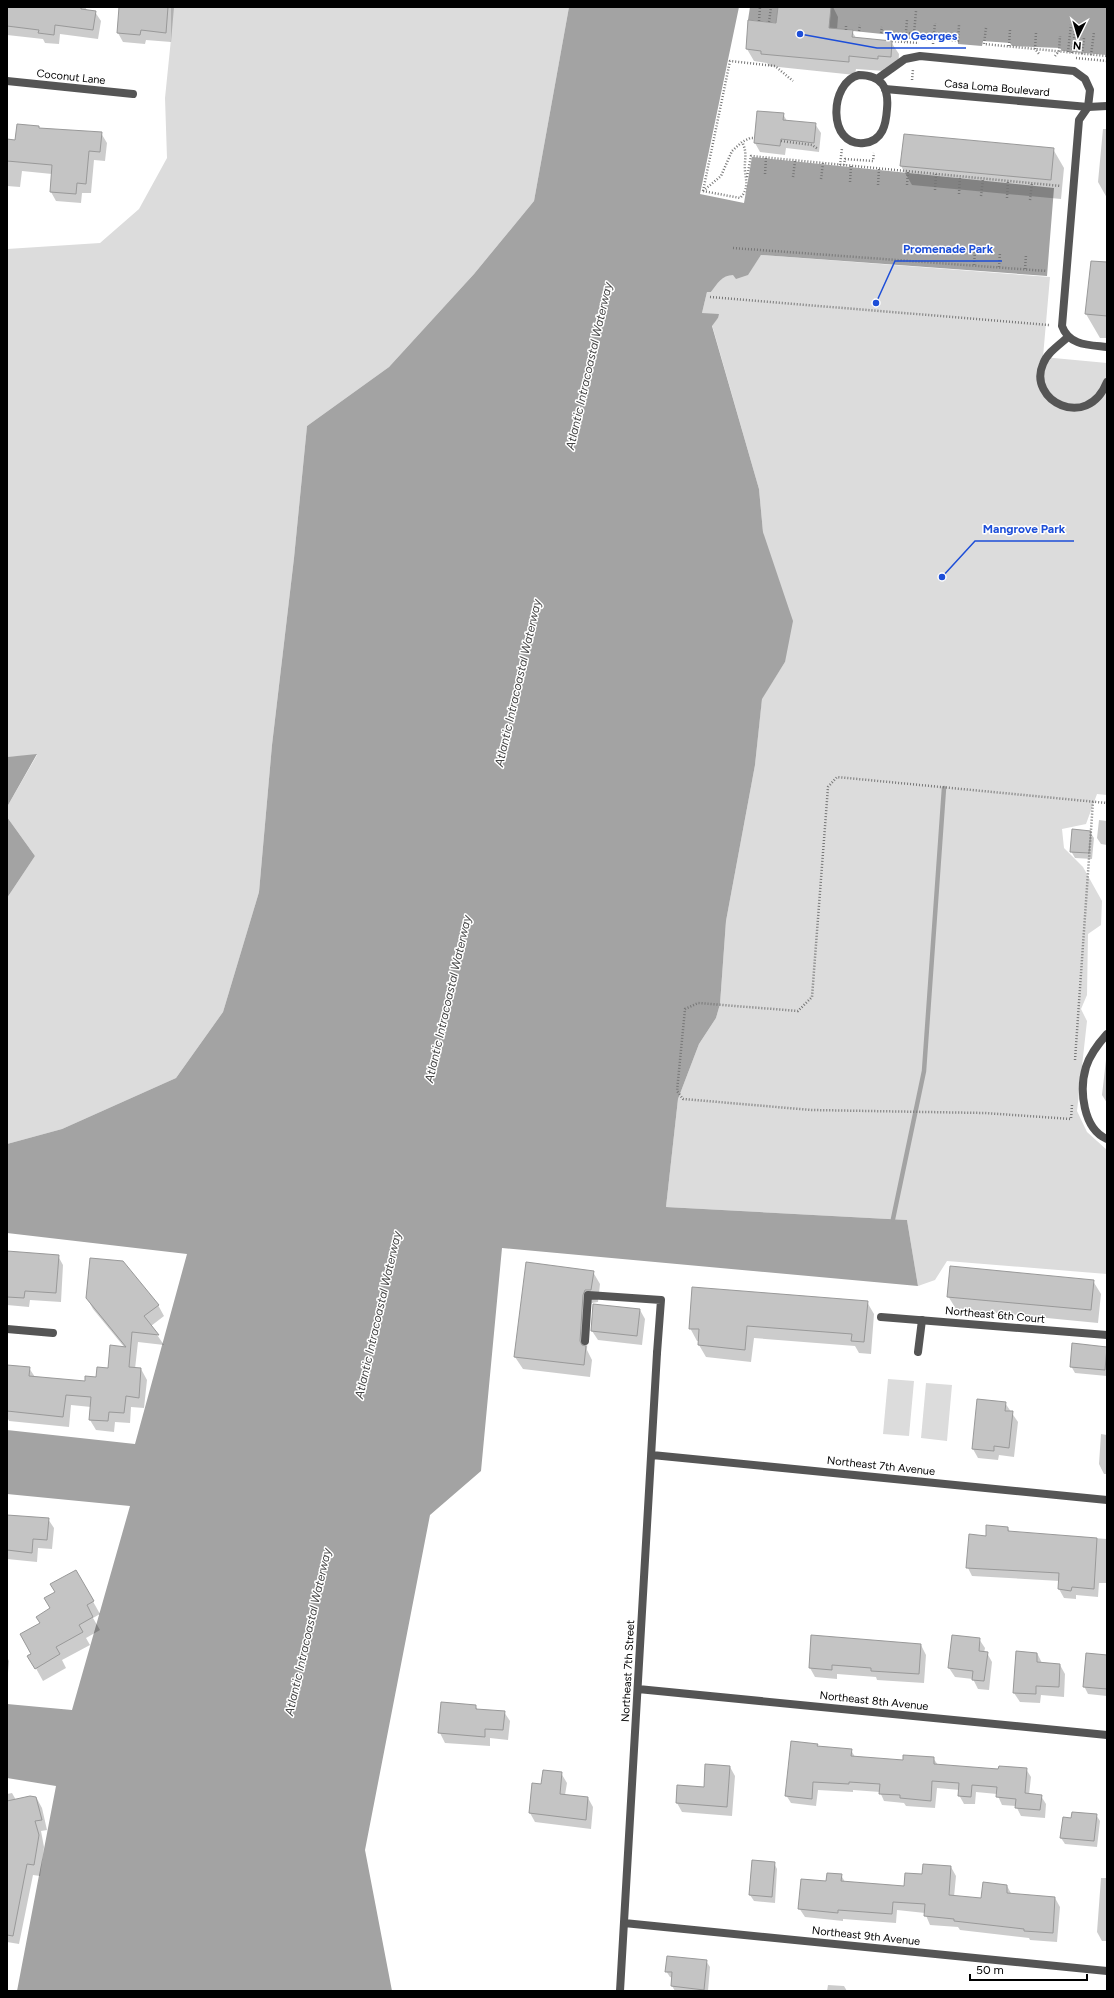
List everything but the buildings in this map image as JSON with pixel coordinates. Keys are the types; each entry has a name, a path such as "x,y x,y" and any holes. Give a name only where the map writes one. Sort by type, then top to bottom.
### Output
{"street":[{"path":"877,79 905,59 920,56 1074,71 1085,78 1090,90 1088,107 1079,120 1062,322 1063,330 1068,337 1076,342 1107,347"},
{"path":"859,75 868,75 877,79 885,88 888,97 884,130 878,137 865,143 847,139 841,133 837,121 839,94 842,86 847,80 859,75"},
{"name":"Coconut Lane","path":"7,82 133,94"},
{"name":"Casa Loma Boulevard","path":"885,88 1088,107 1107,106"},
{"path":"1068,337 1050,353 1042,364 1041,379 1045,392 1053,401 1065,407 1077,408 1089,405 1099,397 1107,382"},
{"path":"1107,1034 1096,1046 1086,1068 1083,1092 1088,1120 1101,1136 1107,1139"},
{"name":"Northeast 7th Street","path":"585,1341 588,1296 661,1300 620,1991"},
{"name":"Northeast 6th Court","path":"881,1317 1107,1335"},
{"path":"918,1352 922,1320"},
{"path":"7,1329 53,1333"},
{"name":"Northeast 7th Avenue","path":"652,1455 1107,1500"},
{"name":"Northeast 8th Avenue","path":"638,1689 1107,1735"},
{"name":"Northeast 9th Avenue","path":"624,1923 1107,1971"}],"path":[{"path":"759,21 760,7"},
{"path":"769,22 771,7"},
{"path":"906,33 914,34 916,11"},
{"path":"905,42 907,20"},
{"path":"933,44 935,23"},
{"path":"846,25 846,30"},
{"path":"860,25 860,31"},
{"path":"934,38 958,41 959,25"},
{"path":"1068,52 1071,25"},
{"path":"881,33 882,28"},
{"path":"986,28 987,50"},
{"path":"1009,46 1010,30"},
{"path":"1072,53 1075,31"},
{"path":"1091,55 1094,32"},
{"path":"1036,33 1035,49 1040,55"},
{"path":"1055,56 1059,51 1060,36"},
{"path":"1082,54 1084,38"},
{"path":"986,44 1107,56"},
{"path":"703,191 730,61 775,66 794,81"},
{"path":"703,191 721,176 732,152 742,142 750,138 754,138"},
{"path":"781,141 812,145 818,149"},
{"path":"742,142 746,149 745,171 747,177"},
{"path":"840,165 842,148"},
{"path":"844,166 845,159 873,161 874,153"},
{"path":"703,191 740,198 745,190 751,156 1061,186"},
{"path":"765,174 766,158"},
{"path":"793,176 795,161"},
{"path":"821,179 823,163"},
{"path":"850,182 851,166"},
{"path":"878,185 879,169"},
{"path":"907,185 908,171"},
{"path":"935,190 936,174"},
{"path":"959,194 960,176"},
{"path":"982,196 983,179"},
{"path":"1007,198 1008,181"},
{"path":"1030,200 1032,183"},
{"path":"733,248 1048,271"},
{"path":"974,265 975,251"},
{"path":"999,267 1000,252"},
{"path":"1025,269 1026,255"},
{"path":"710,297 1049,325"},
{"path":"1072,1103 1071,1119 985,1113 812,1110 683,1099 677,1091 685,1009 698,1003 798,1011 812,997 828,787 837,777 1107,803"},
{"path":"1075,1063 1093,801"}],"shaded area":[{"path":"171,7 569,7 534,201 474,274 389,367 307,426 294,558 272,745 259,892 223,1012 176,1078 62,1129 7,1144 7,898 35,856 7,817 7,807 37,755 7,757 7,249 100,243 139,209 167,158 165,98 171,39"},
{"path":"761,255 1050,277 1043,357 1107,363 1107,795 1097,794 1086,824 1062,829 1064,848 1083,867 1102,901 1101,925 1088,934 1087,995 1081,1009 1087,1021 1077,1111 1087,1132 1107,1150 1107,1274 947,1261 935,1280 918,1286 907,1220 666,1207 678,1099 699,1044 716,1018 720,1004 726,921 755,765 762,698 785,662 763,532 759,489 712,325 718,318 702,313 707,292 711,292 718,281 727,275 733,275 752,268"},
{"path":"888,1379 914,1381 909,1436 883,1434"},
{"path":"926,1383 952,1385 947,1441 921,1438"}],"water":[{"name":"Atlantic Intracoastal Waterway","path":"569,7 739,7 700,194 744,203 752,157 1054,188 1047,276 761,255 748,275 736,279 733,275 729,275 720,280 711,292 707,292 702,313 719,314 712,326 759,489 763,532 793,621 785,662 762,699 755,765 726,921 720,1004 716,1018 699,1044 678,1099 666,1207 907,1220 918,1286 502,1248 481,1471 430,1515 365,1850 392,1991 17,1991 56,1786 7,1778 7,1704 72,1710 130,1506 7,1494 7,1430 135,1444 187,1254 7,1233 7,1144 62,1129 176,1078 223,1012 259,892 272,745 294,558 307,426 389,367 474,274 534,201"},
{"path":"750,7 1107,7 1107,55 1062,51 1060,48 1012,46 1010,43 983,41 982,46 958,44 958,38 932,36 931,41 892,37 892,35 748,20"},
{"path":"37,754 7,807 7,757"},
{"path":"7,817 35,856 7,898"}],"waterway":[{"path":"893,1219 924,1071 944,788"}],"place":[{"name":"Two Georges","path":"800,34"},
{"name":"Promenade Park","path":"876,303"},
{"name":"Mangrove Park","path":"942,577"}]}
